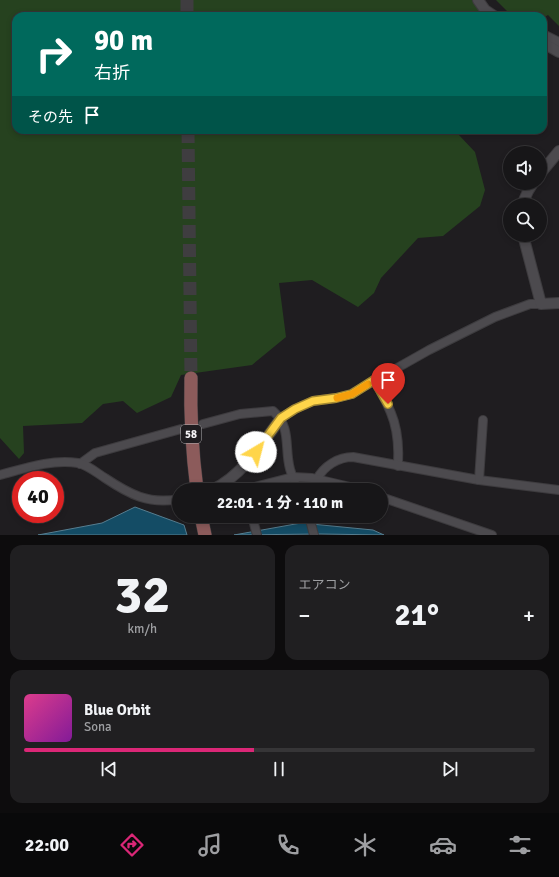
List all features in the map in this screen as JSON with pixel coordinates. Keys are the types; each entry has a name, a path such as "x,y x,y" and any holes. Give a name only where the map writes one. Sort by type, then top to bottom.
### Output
{"main road":[{"name":"58","path":"191,378 190,412 196,483"},
{"path":"203,523 205,534"}],"street":[{"path":"478,0 488,12"},
{"path":"547,36 559,42"},
{"path":"547,45 559,52"},
{"path":"547,166 559,151"},
{"path":"525,242 541,304"},
{"path":"223,483 256,452 281,418 295,409 313,401 352,394 374,380 429,350 495,317 530,304 559,303"},
{"path":"374,380 393,416 398,439 398,466"},
{"path":"203,424 240,414 273,411 281,418 285,429 290,469 295,483"},
{"path":"479,480 483,420"},
{"path":"80,464 95,453 181,429"},
{"path":"317,479 320,473 336,461 344,457 353,457 479,480 559,490"},
{"path":"0,475 42,464 61,462 80,464 132,495 147,500 172,501"},
{"path":"269,483 292,477 317,479 334,483"},
{"path":"388,499 492,535"},
{"path":"254,523 257,535"},
{"path":"311,523 314,535"}],"green space":[{"path":"0,0 472,0 481,12 12,12 12,134 458,134 475,152 485,190 480,206 443,236 418,238 381,278 374,293 358,307 312,280 279,283 286,337 252,365 181,375 171,397 137,413 123,401 103,404 82,423 23,426 24,453 19,459 0,438"},
{"path":"496,0 559,0 559,26 547,16 547,12 508,12"}],"water":[{"path":"135,507 172,521 172,523 184,525 187,535 38,535 102,523"},
{"path":"301,523 373,530 384,535 320,534 234,535"}],"tunnel":[{"path":"187,0 187,12"},
{"path":"188,134 191,378"}],"slow traffic":[{"path":"337,398 352,394 368,384"}],"route":[{"path":"256,452 281,418 295,409 313,401 352,394 374,380 388,404"}]}
